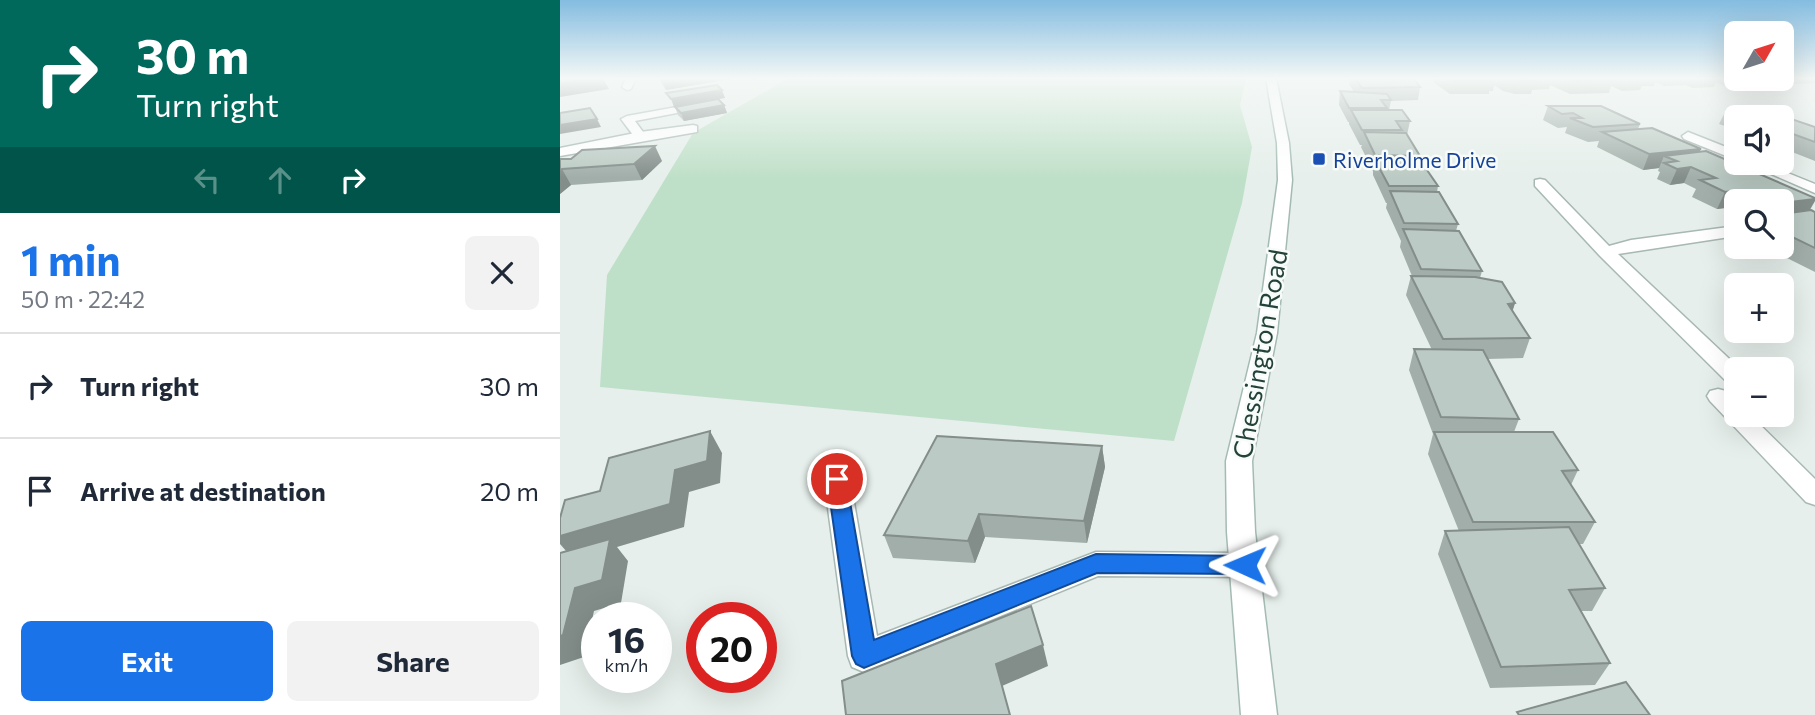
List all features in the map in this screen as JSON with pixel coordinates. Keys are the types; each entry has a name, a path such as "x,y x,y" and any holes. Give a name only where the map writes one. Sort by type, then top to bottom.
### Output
{"main road":[{"path":"640,136 627,119 669,111"},
{"name":"Chessington Road","path":"1259,715 1245,565 1239,461 1267,333 1285,180 1283,143 1277,111"},
{"path":"560,152 640,136 693,129"},
{"path":"1688,136 1724,151"},
{"path":"1781,175 1815,189"},
{"path":"1540,183 1606,252 1724,366"},
{"path":"1606,252 1631,245 1724,233"},
{"path":"1718,396 1815,495"},
{"path":"837,479 864,656 1096,564 1245,565"}],"green space":[{"path":"731,111 1242,111 1252,147 1242,203 1174,441 600,387 607,275 693,133"}],"building":[{"path":"592,111 597,119 560,125 560,113"},
{"path":"1352,111 1403,111 1410,121 1396,121 1402,130 1362,130"},
{"path":"1557,111 1613,111 1640,124 1593,127 1570,118 1582,118 1573,113 1562,114"},
{"path":"1794,120 1815,127 1815,142 1794,134"},
{"path":"1652,128 1701,149 1649,154 1602,132"},
{"path":"1364,132 1406,133 1420,156 1375,155"},
{"path":"655,146 634,164 560,171 560,159 571,159 582,150"},
{"path":"1706,151 1724,159 1724,175 1762,175 1815,198 1815,199 1794,202 1794,189 1724,189 1724,192 1700,180 1716,178 1691,167 1677,169 1664,163 1677,161 1664,156"},
{"path":"1375,160 1420,160 1438,186 1389,186"},
{"path":"1390,191 1439,192 1458,224 1404,223"},
{"path":"1794,212 1815,212 1815,248 1794,238"},
{"path":"1403,229 1459,231 1482,271 1421,269"},
{"path":"1411,276 1475,277 1502,282 1515,303 1508,304 1530,338 1443,339"},
{"path":"1414,349 1483,350 1519,419 1441,417"},
{"path":"710,431 707,461 675,470 670,504 560,536 560,518 565,500 600,491 609,458"},
{"path":"1434,432 1553,432 1578,470 1562,471 1595,522 1473,522"},
{"path":"937,436 1102,446 1084,521 979,514 968,541 884,535"},
{"path":"1569,527 1605,588 1569,590 1610,663 1501,667 1445,531"},
{"path":"610,539 602,580 575,588 563,635 560,636 560,553"},
{"path":"1031,606 1043,645 996,664 1010,715 846,715 842,681"},
{"path":"1626,682 1650,715 1519,715 1517,712"}],"place":[{"name":"Riverholme Drive","path":"1319,159"}],"route":[{"path":"837,479 864,656 1096,564 1245,565"}]}
